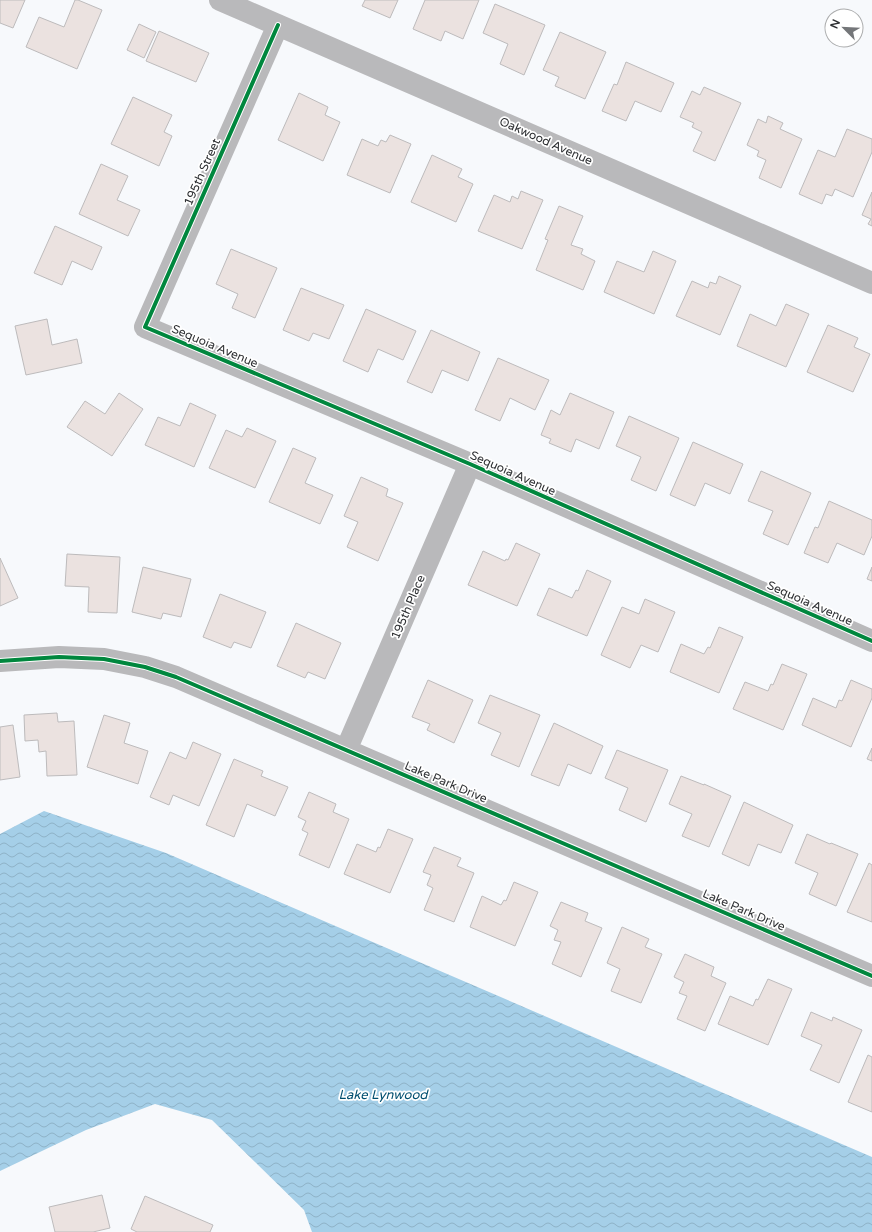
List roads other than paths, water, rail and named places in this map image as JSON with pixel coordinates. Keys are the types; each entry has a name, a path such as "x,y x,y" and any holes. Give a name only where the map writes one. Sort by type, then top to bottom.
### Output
{"street":[{"name":"Oakwood Avenue","path":"220,0 872,283"},
{"name":"195th Street","path":"145,328 278,24"},
{"name":"Sequoia Avenue","path":"145,328 470,464 872,641"},
{"name":"195th Place","path":"346,750 470,464"},
{"name":"Lake Park Drive","path":"0,661 58,656 104,659 145,667 176,677 872,976"}],"water":[{"name":"Lake Lynwood","path":"44,811 166,853 872,1157 872,1232 312,1232 304,1210 212,1120 155,1104 86,1130 0,1171 0,834"}]}
